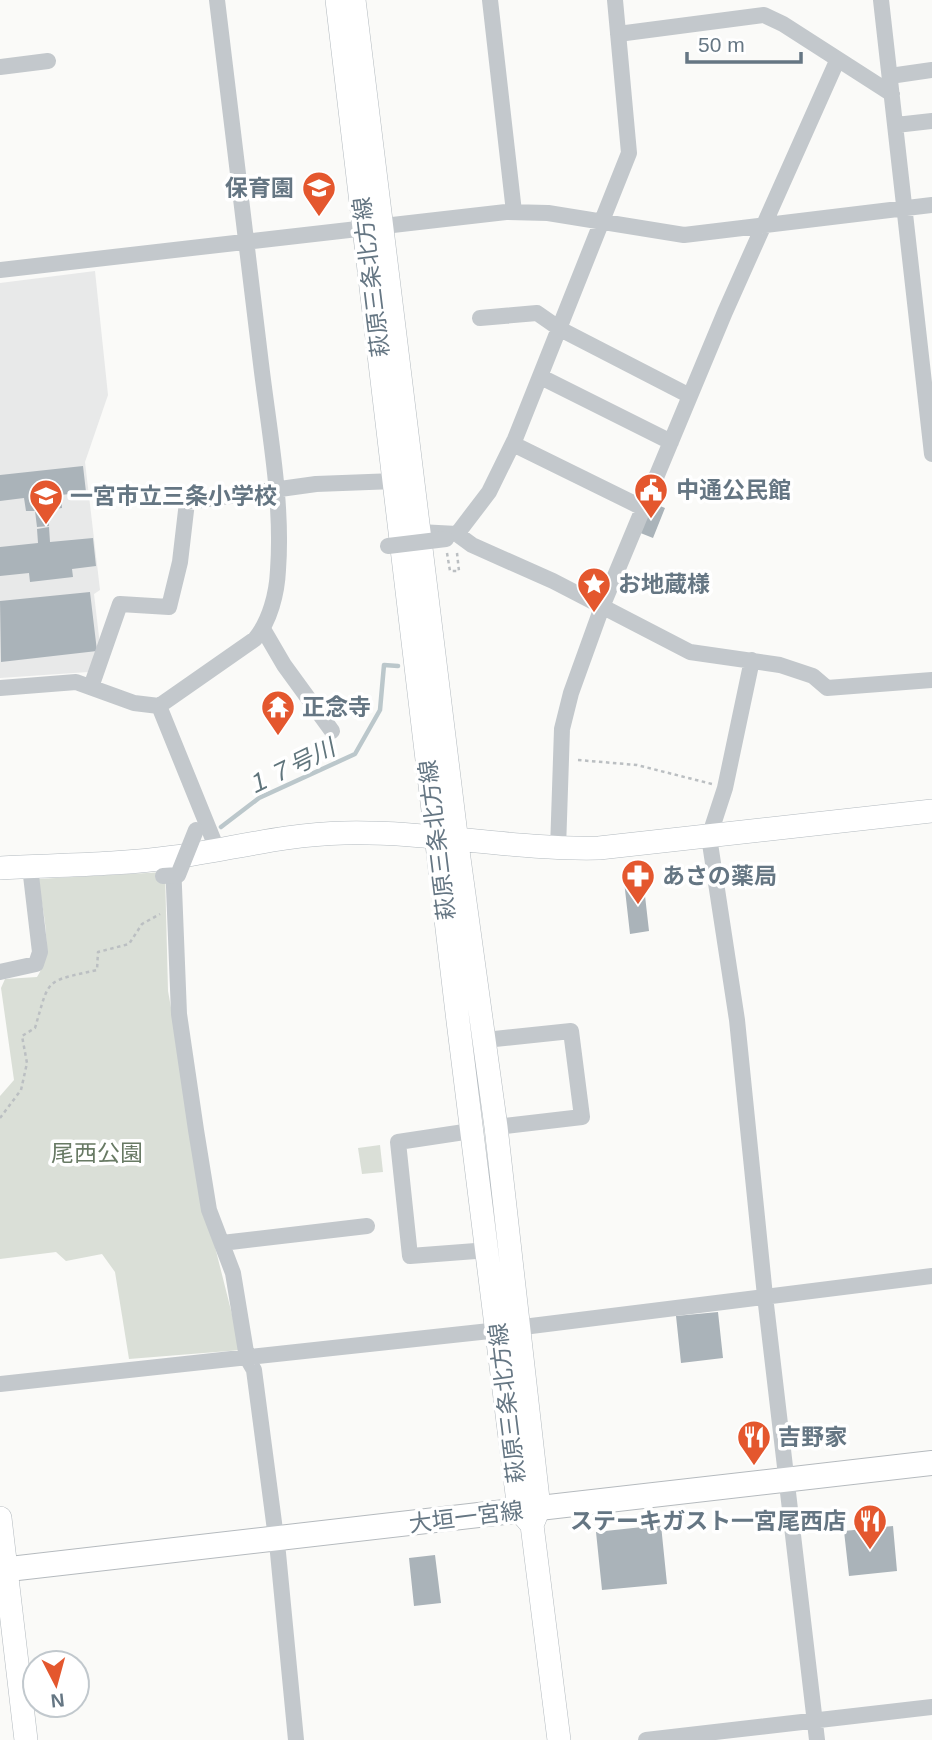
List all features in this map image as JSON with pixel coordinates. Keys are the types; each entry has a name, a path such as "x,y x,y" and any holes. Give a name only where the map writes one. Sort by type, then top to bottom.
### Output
{"main road":[{"name":"萩原三条北方線","path":"337,0 419,532 471,1131 489,1250 508,1329"},
{"name":"萩原三条北方線","path":"354,0 395,481 447,840 485,1040 496,1127 508,1329 559,1740"},
{"path":"0,868 168,867 217,849 343,833 558,849 625,846 932,811"},
{"name":"大垣一宮線","path":"787,1489 932,1463"},
{"name":"大垣一宮線","path":"3,1577 530,1515 787,1489 932,1478"},
{"path":"0,1518 3,1577 26,1740"}],"street":[{"path":"0,688 76,682 134,703 159,706 233,655 263,629 278,571 275,488 217,0"},
{"path":"490,0 514,212"},
{"path":"388,546 453,541 489,492 541,377 629,153 615,0"},
{"path":"881,0 932,454"},
{"path":"618,34 764,15 783,24 892,94"},
{"path":"0,67 48,61"},
{"path":"558,849 562,729 570,693 602,607 690,396 837,61"},
{"path":"890,76 932,70"},
{"path":"896,125 932,121"},
{"path":"0,270 514,212 548,213 684,235 932,205"},
{"path":"480,318 537,313 560,328 690,396"},
{"path":"541,377 671,442"},
{"path":"513,444 643,508"},
{"path":"92,687 120,604 169,607 180,562 187,502 275,488 395,481"},
{"path":"419,532 472,545 690,652 752,660 813,676 827,688 932,680"},
{"path":"263,629 284,664 332,731"},
{"path":"752,660 725,788 709,837 737,1020 765,1296 817,1740"},
{"path":"159,706 217,849"},
{"path":"168,867 178,875 196,830"},
{"path":"0,972 36,964 40,952 30,867"},
{"path":"168,867 179,1014 209,1210 233,1273 247,1358 254,1370 296,1740"},
{"path":"485,1040 571,1031 582,1118 496,1127"},
{"path":"471,1131 398,1142 410,1256 489,1250"},
{"path":"222,1243 368,1226"},
{"path":"0,1384 508,1329 932,1276"},
{"path":"646,1740 932,1706"}],"path":[{"path":"453,541 459,571 450,571 453,541"},
{"path":"561,758 638,765 725,788"},
{"path":"0,1118 21,1090 27,1063 22,1036 35,1028 44,991 49,984 97,970 98,952 129,944 142,924 167,910"}],"shaded area":[{"name":"一宮市立三条小学校","path":"95,271 108,395 85,462 100,590 94,594 103,671 0,678 0,283"}],"green space":[{"name":"尾西公園","path":"165,872 168,991 211,1231 241,1350 129,1359 115,1272 102,1254 66,1261 56,1252 0,1259 0,1096 14,1080 1,988 5,979 37,977 42,966 46,930 38,879"},
{"path":"380,1145 383,1172 362,1174 358,1148"}],"building":[{"path":"83,466 86,492 61,495 62,508 47,510 49,526 37,527 35,511 26,511 24,498 0,501 0,475"},
{"name":"中通公民館","path":"650,502 665,508 653,538 638,532"},
{"path":"49,527 50,542 93,538 96,566 72,569 73,577 30,582 29,573 0,576 0,547 38,543 37,529"},
{"path":"90,592 97,651 1,662 0,601"},
{"path":"643,878 649,931 630,934 624,881"},
{"path":"718,1312 723,1358 681,1363 676,1316"},
{"path":"661,1525 667,1584 602,1590 596,1532"},
{"path":"893,1526 897,1571 849,1576 844,1531"},
{"path":"435,1555 441,1603 414,1606 409,1558"}],"waterway":[{"name":"１７号川","path":"221,827 259,798 355,754 380,710 384,665 398,666"}],"place":[{"name":"保育園","path":"319,218"},
{"name":"中通公民館","path":"651,520"},
{"name":"一宮市立三条小学校","path":"46,526"},
{"name":"お地蔵様","path":"594,614"},
{"name":"正念寺","path":"278,737"},
{"name":"あさの薬局","path":"638,906"},
{"name":"吉野家","path":"754,1467"},
{"name":"ステーキガスト一宮尾西店","path":"870,1551"}]}
